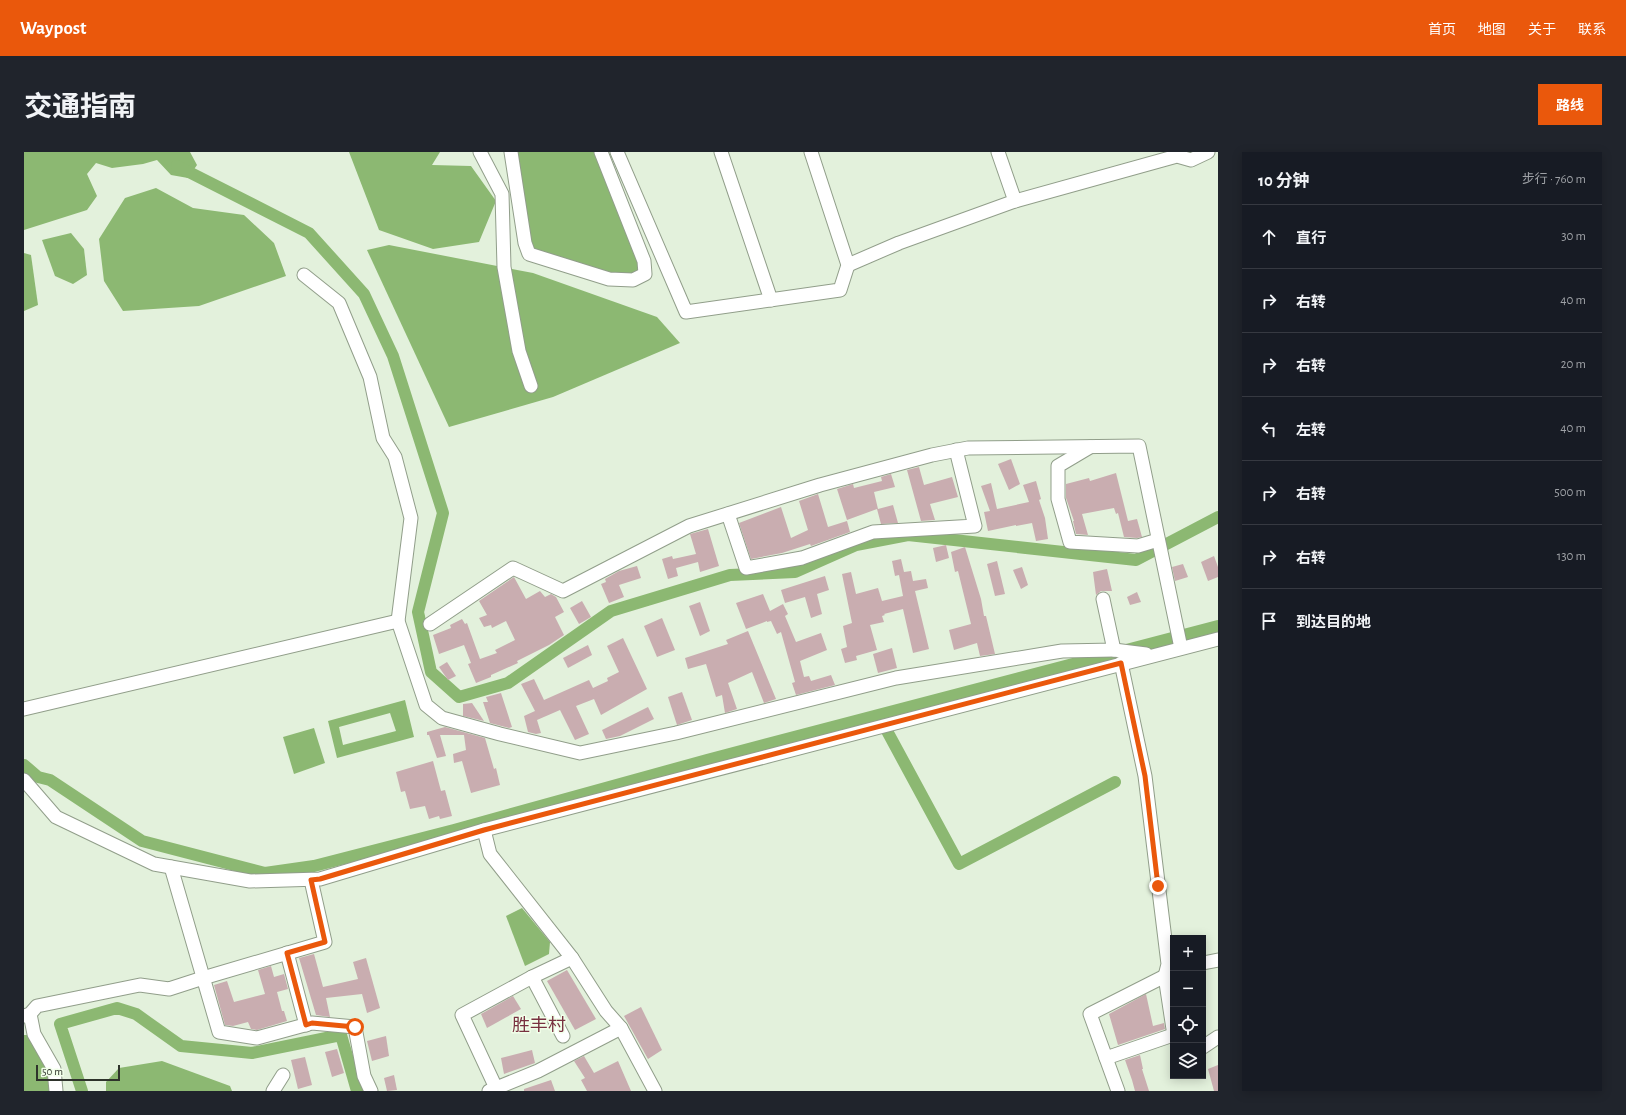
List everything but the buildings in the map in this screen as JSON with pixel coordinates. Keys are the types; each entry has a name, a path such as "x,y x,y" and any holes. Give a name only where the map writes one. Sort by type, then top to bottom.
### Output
{"street":[{"path":"480,152 502,194 504,267 519,352 531,386"},
{"path":"511,152 525,243 530,254 609,279 634,280 645,274 644,261 601,152"},
{"path":"617,152 686,312 840,290 848,265 811,152"},
{"path":"720,152 771,300"},
{"path":"998,152 1015,201"},
{"path":"848,265 899,243 1015,201 1176,154 1191,160 1208,152"},
{"path":"304,276 339,303 370,377 383,438 395,457 411,518 398,621 426,705 442,718 500,734 580,753 676,733 896,678 1062,651 1114,650 1154,655"},
{"path":"1092,446 1058,466 1058,499 1070,542 1138,546 1158,540"},
{"path":"430,624 513,568 563,591 689,526 820,485 932,455 968,448 1139,446 1180,648"},
{"path":"728,514 746,568 802,558 873,532 975,526 956,450"},
{"path":"1103,599 1114,650"},
{"path":"24,709 398,621"},
{"path":"24,780 56,817 154,864 250,881 320,879 484,830 1121,663 1218,639"},
{"path":"1121,663 1145,776 1169,968 1172,1007"},
{"path":"484,830 490,854 572,958 606,1011 621,1028 655,1091"},
{"path":"171,867 219,1032 257,1038 312,1023 355,1027 364,1076 371,1091"},
{"path":"56,1091 54,1069 34,1034 27,1015 37,1006 140,985 169,989 325,942 311,880"},
{"path":"287,953 306,1025"},
{"path":"572,958 532,977 462,1015 492,1089 538,1071 621,1028"},
{"path":"1206,963 1218,960"},
{"path":"1118,1091 1090,1014 1169,968"},
{"path":"532,977 563,1036"},
{"path":"1106,1058 1170,1036"},
{"path":"1206,1045 1218,1037"},
{"path":"273,1091 283,1074"}],"shaded area":[{"path":"24,152 190,152 197,165 188,178 171,175 157,160 143,164 112,168 96,163 87,174 97,196 87,210 24,230"},
{"path":"349,152 440,152 432,165 471,166 496,201 479,242 433,249 379,230"},
{"path":"515,152 597,152 643,267 637,275 613,276 530,249"},
{"path":"156,188 193,208 244,215 274,243 286,276 199,306 123,311 104,281 99,239 125,198"},
{"path":"71,233 84,249 87,275 73,284 55,276 42,240"},
{"path":"389,245 533,273 657,317 680,343 553,397 449,427 367,250"},
{"path":"24,253 31,255 38,305 24,311"},
{"path":"405,700 414,737 337,758 328,721","holes":["390,713 396,731 343,745 339,727"]},
{"path":"314,728 325,763 294,774 283,737"},
{"path":"522,908 550,942 549,954 525,966 506,916"},
{"path":"24,1035 31,1035 54,1073 51,1091 24,1091"},
{"path":"162,1061 230,1086 232,1091 106,1091 106,1082 119,1068"}],"waterway":[{"path":"177,166 309,233 364,294 393,356 443,513 418,612 431,672 459,697 508,683 611,611 730,575 795,572 856,545 908,535 1136,560 1218,517"},
{"path":"24,765 38,777 50,780 142,841 265,873 314,866 454,830 707,760 1218,626"},
{"path":"880,718 959,864 1115,782"},
{"path":"82,1091 60,1024 117,1008 136,1014 181,1046 252,1053 341,1035 357,1091"}],"district":[{"name":"胜丰村","path":"539,1025"}],"route":[{"path":"355,1027 312,1023 306,1025 287,953 325,942 311,880 320,879 484,830 1121,663 1145,776 1158,886"}]}
